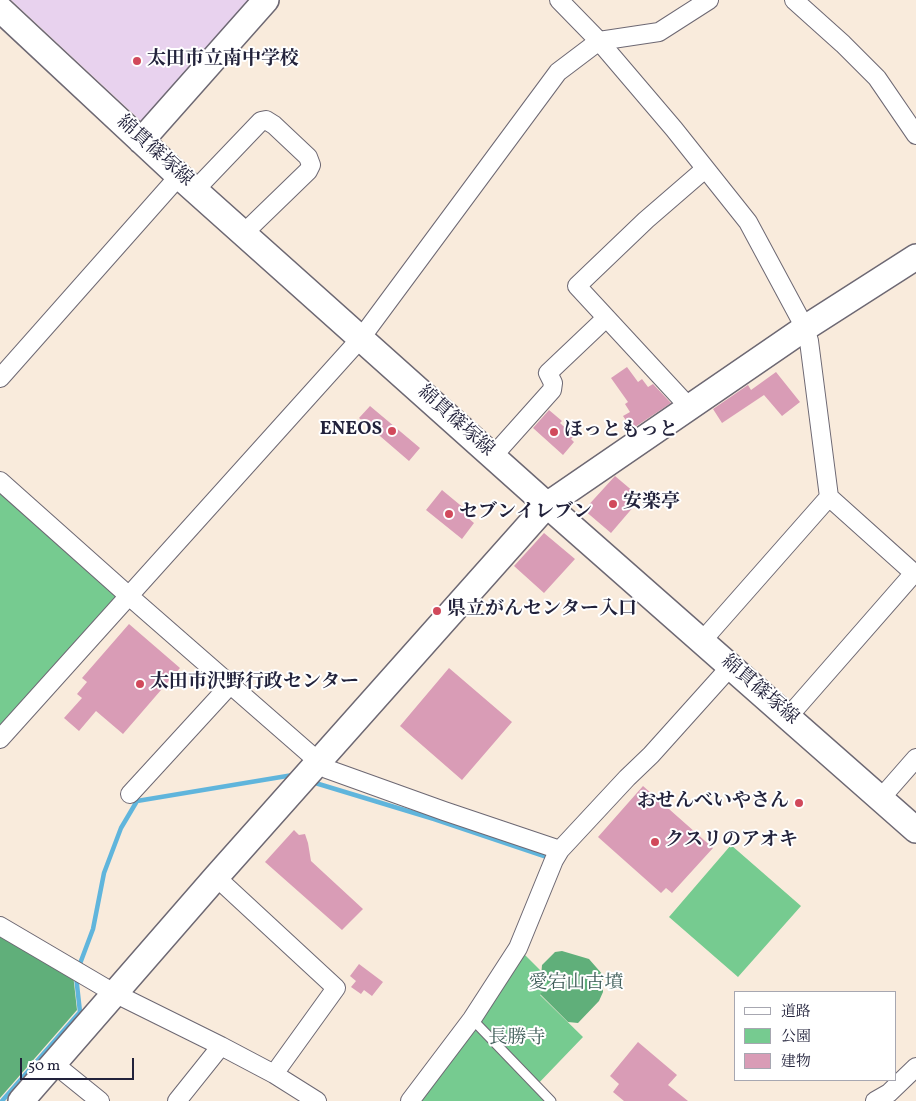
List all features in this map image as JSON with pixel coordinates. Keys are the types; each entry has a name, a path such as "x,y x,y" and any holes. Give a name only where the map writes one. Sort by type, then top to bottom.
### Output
{"street":[{"path":"141,141 266,0"},
{"path":"559,0 599,41 674,129 748,222 805,328 809,341 829,497 915,574 788,716"},
{"path":"0,739 361,338 558,72 599,41 660,32 709,0"},
{"path":"794,0 877,78 916,135"},
{"name":"綿貫篠塚線","path":"0,9 187,183 547,505 916,830"},
{"path":"0,378 187,183 261,120 266,120 308,157 311,165 308,171 244,233"},
{"path":"689,407 577,286 646,220 705,169"},
{"path":"25,1100 53,1063 216,877 547,505 805,328 916,257"},
{"path":"492,456 552,390 553,383 548,373 606,318"},
{"path":"0,481 327,769 560,850"},
{"path":"702,641 829,497"},
{"path":"410,1101 472,1019 518,948 554,860 560,850 651,755 731,666"},
{"path":"130,794 230,685"},
{"path":"881,798 916,758"},
{"path":"216,877 336,988 274,1074"},
{"path":"0,926 114,994 221,1046 274,1074 317,1101"},
{"path":"177,1101 221,1046"},
{"path":"53,1063 100,1101"},
{"path":"875,1101 889,1093 916,1067"}],"lane":[{"path":"472,1019 552,1101"}],"shaded area":[{"name":"太田市立南中学校","path":"11,0 253,0 142,122"}],"green space":[{"path":"0,487 121,592 0,728"},
{"path":"731,845 801,906 738,977 669,917"},
{"path":"0,932 73,974 77,1010 0,1098"},
{"name":"愛宕山古墳","path":"562,951 589,959 603,975 603,992 599,1001 578,1023 568,1022 540,994 549,986 541,977 542,965 555,952"},
{"name":"長勝寺","path":"522,952 541,971 541,977 549,986 540,995 583,1037 534,1088 547,1101 417,1101"}],"building":[{"path":"627,367 638,382 642,379 648,387 653,384 671,403 632,429 623,416 630,412 625,404 628,402 611,378"},
{"path":"776,372 800,402 782,416 764,395 722,423 713,409 748,385 751,390"},
{"path":"370,406 420,448 409,461 359,418"},
{"name":"ほっともっと","path":"549,410 562,421 560,423 574,436 571,439 574,442 563,455 533,428"},
{"name":"安楽亭","path":"615,476 641,498 611,533 584,510"},
{"path":"442,490 471,514 468,518 474,523 462,539 426,510"},
{"path":"544,533 575,559 544,593 514,566"},
{"path":"129,624 180,668 123,734 96,711 79,731 64,718 82,698 77,694 87,682 82,678"},
{"path":"449,668 512,722 462,780 400,726"},
{"name":"クスリのアオキ","path":"643,786 713,848 672,893 666,888 661,893 598,837"},
{"path":"294,830 299,835 305,834 311,861 363,909 342,930 265,862"},
{"path":"359,964 383,982 372,996 364,990 361,994 351,987 356,981 350,976"},
{"path":"638,1042 677,1075 668,1085 688,1101 624,1101 613,1092 619,1084 610,1076"}],"waterway":[{"path":"78,969 93,929 104,873 121,828 137,801 293,775"},
{"path":"312,782 434,819 547,857"},
{"path":"2,1101 80,1012 76,976"}],"place":[{"name":"太田市立南中学校","path":"137,61"},
{"name":"ENEOS","path":"392,431"},
{"name":"ほっともっと","path":"554,432"},
{"name":"安楽亭","path":"613,504"},
{"name":"セブンイレブン","path":"449,514"},
{"name":"県立がんセンター入口","path":"437,611"},
{"name":"太田市沢野行政センター","path":"140,684"},
{"name":"おせんべいやさん","path":"799,803"},
{"name":"クスリのアオキ","path":"655,842"}]}
